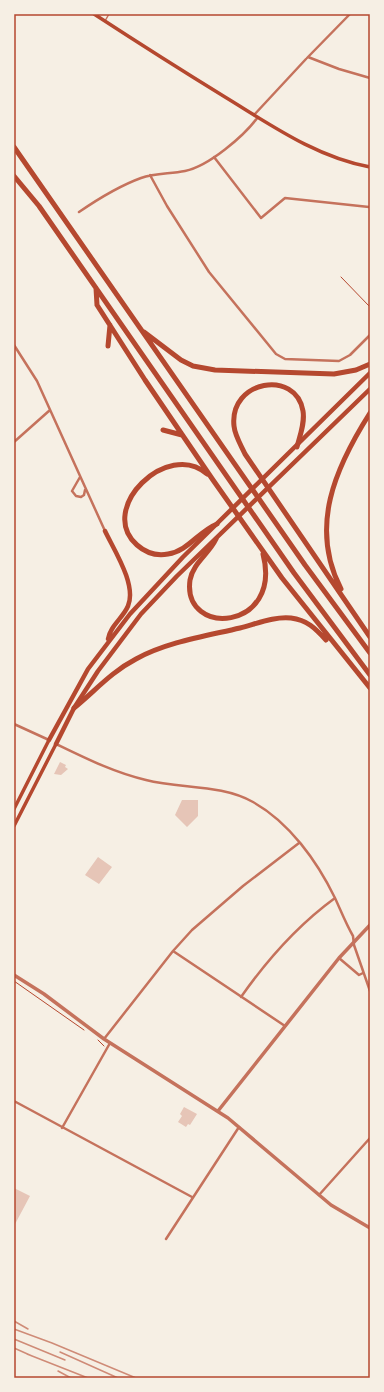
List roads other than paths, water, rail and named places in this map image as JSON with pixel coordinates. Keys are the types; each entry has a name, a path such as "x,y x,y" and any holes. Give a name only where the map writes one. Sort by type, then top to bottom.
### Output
{"highway":[{"path":"14,147 305,565 370,653"},
{"path":"14,176 39,206 294,574 370,675"},
{"path":"95,287 97,305 182,435 263,551 370,688"},
{"path":"108,346 110,325"},
{"path":"139,328 181,360 192,366 215,370 334,374 356,370 370,364"},
{"path":"49,740 80,681 107,641 154,586 297,447 370,373"},
{"path":"297,447 304,422 300,401 293,394 283,388 267,384 253,388 243,396 236,407 234,421 237,438 245,454 370,637"},
{"path":"56,744 74,708 98,671 133,624 173,581 370,389"},
{"path":"346,601 335,579 330,562 326,544 326,522 330,499 337,475 346,454 370,413"},
{"path":"163,430 182,435"},
{"path":"213,480 197,467 181,464 159,471 137,489 130,500 125,520 127,532 134,542 141,549 159,555 170,554 187,546 208,528 217,524"},
{"path":"105,531 125,572 131,596 124,613 109,633 107,641"},
{"path":"216,539 193,571 190,586 191,596 199,610 217,618 232,618 240,616 248,611 261,596 267,578 263,551"},
{"path":"74,708 110,675 136,658 153,651 281,618 305,621 314,626 344,656"}],"main road":[{"path":"94,14 291,137 328,155 353,164 370,167"},
{"path":"14,809 49,740"},
{"path":"14,826 56,744"}],"street":[{"path":"79,212 123,186 150,175 185,171 214,157 251,126 256,116 307,58 350,14"},
{"path":"307,58 370,78"},
{"path":"214,157 261,218 285,198 368,207"},
{"path":"150,175 167,206 210,272 276,354 285,359 345,359 370,335"},
{"path":"14,345 32,372 105,531"},
{"path":"14,442 50,410"},
{"path":"80,477 72,491 76,496 81,497 84,495 86,489"},
{"path":"14,724 49,740"},
{"path":"56,744 112,769 147,780 225,791 242,797 270,814 299,843 335,898 353,936 352,942 370,992"},
{"path":"104,1039 173,951 192,930 225,901 299,843"},
{"path":"241,997 273,955 308,920 335,898"},
{"path":"218,1111 352,942 370,925"},
{"path":"173,951 285,1026"},
{"path":"339,958 360,975 363,973"},
{"path":"14,975 44,994 104,1039 218,1111 240,1127 319,1195 343,1213 370,1228"},
{"path":"62,1128 110,1043"},
{"path":"14,1102 192,1197"},
{"path":"166,1239 192,1197 240,1127"},
{"path":"319,1195 370,1138"}],"lane":[{"path":"104,21 109,14"},
{"path":"49,740 56,744"}],"railway":[{"path":"14,1321 28,1329"},
{"path":"14,1329 136,1378"},
{"path":"14,1339 65,1360"},
{"path":"14,1348 32,1356"},
{"path":"60,1352 118,1378"},
{"path":"27,1354 88,1378"},
{"path":"58,1371 71,1378"}]}
